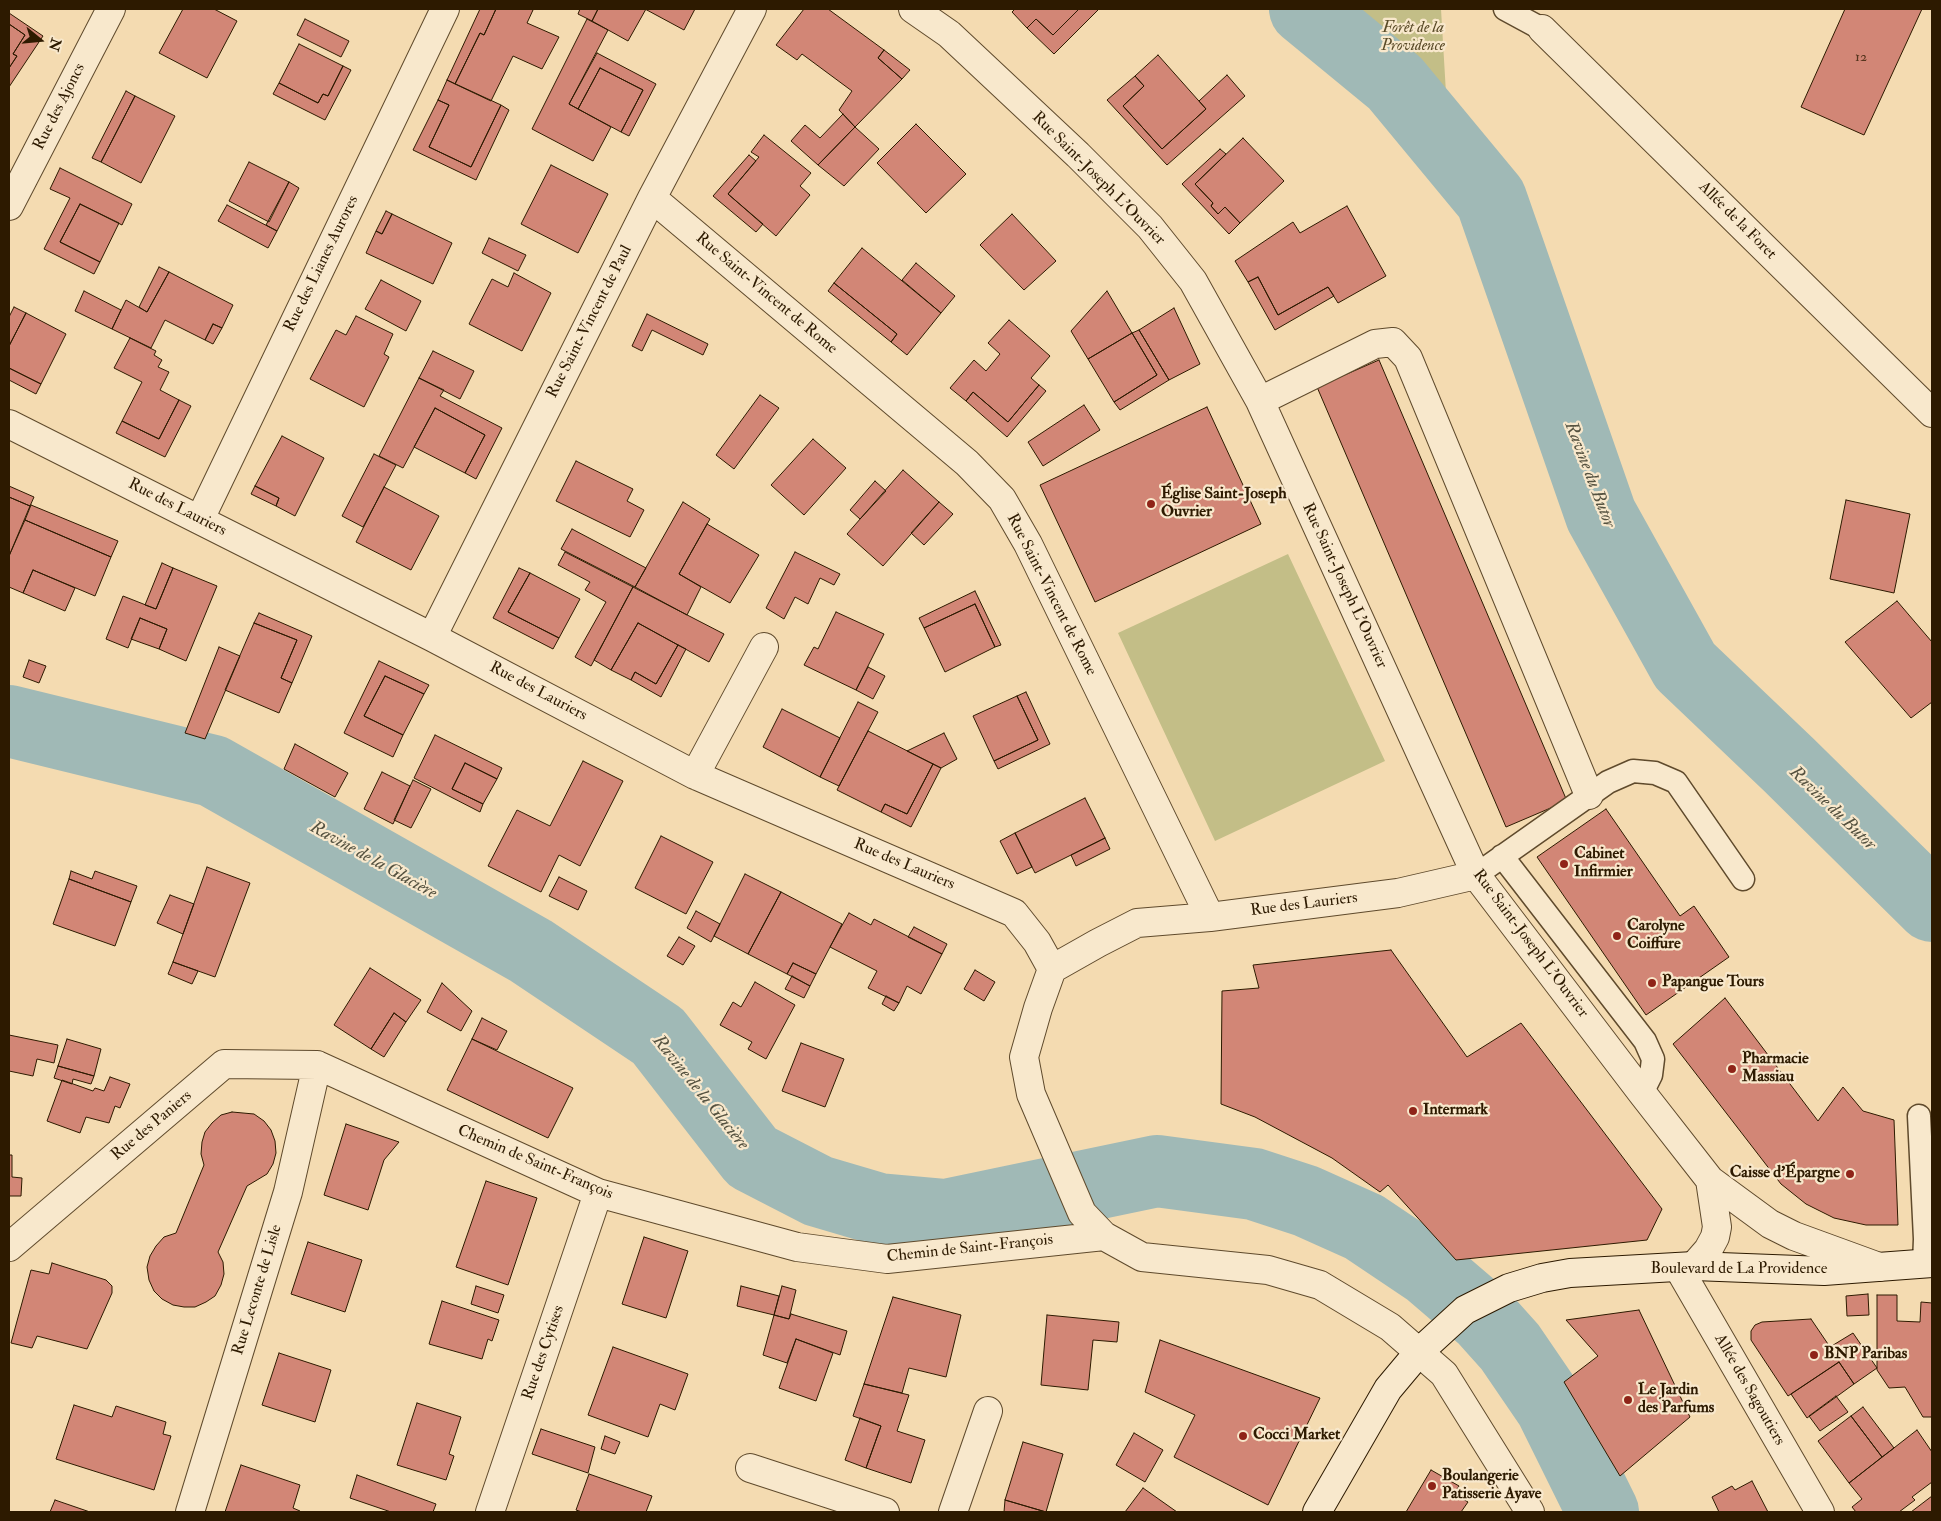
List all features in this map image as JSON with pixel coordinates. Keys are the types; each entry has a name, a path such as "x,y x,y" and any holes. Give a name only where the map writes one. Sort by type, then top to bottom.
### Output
{"street":[{"name":"Rue des Ajoncs","path":"9,206 111,9"},
{"name":"Rue des Lianes Aurores","path":"200,519 445,9"},
{"name":"Rue Saint-Vincent de Paul","path":"432,637 652,198 752,9"},
{"name":"Rue Saint-Joseph L'Ouvrier","path":"913,9 956,41 1078,155 1150,227 1192,281 1260,401 1476,875 1642,1092 1710,1180 1770,1224 1794,1236 1880,1267"},
{"name":"Allée de la Foret","path":"1539,19 1932,413"},
{"name":"Rue Saint-Vincent de Rome","path":"652,198 967,463 1002,499 1028,544 1210,917"},
{"path":"1260,401 1375,344 1393,342 1408,358 1589,795"},
{"name":"Rue des Lauriers","path":"9,424 432,637 695,774 1014,913 1037,942 1052,969 1137,923 1210,917 1398,893 1476,875"},
{"path":"695,774 764,647"},
{"path":"1052,969 1038,1008 1024,1057 1031,1094 1082,1213 1104,1236 1142,1257 1190,1264 1268,1270 1320,1285 1390,1327 1444,1374 1530,1512"},
{"name":"Rue des Paniers","path":"9,1247 224,1064 317,1065"},
{"name":"Chemin de Saint-François","path":"317,1065 598,1193 798,1248 887,1259 1104,1236"},
{"name":"Rue Leconte de Lisle","path":"190,1512 288,1192 317,1065"},
{"name":"Rue Saint-Joseph L'Ouvrier","path":"1686,1267 1708,1250 1715,1237 1717,1227 1710,1180"},
{"name":"Rue des Cytises","path":"490,1512 598,1193"},
{"name":"Boulevard de La Providence","path":"1317,1512 1388,1389 1419,1352 1465,1310 1509,1288 1542,1278 1570,1273 1686,1267 1824,1271 1928,1263"},
{"name":"Allée des Sagoutiers","path":"1686,1267 1820,1512"},
{"path":"953,1512 988,1411"},
{"path":"750,1468 885,1512"}],"lane":[{"path":"1505,9 1539,19"},
{"path":"1476,875 1608,782 1633,771 1655,773 1676,782 1743,879"},
{"path":"1502,856 1645,1041 1653,1059 1651,1075 1642,1092"},
{"path":"1919,1116 1925,1239 1928,1263"}],"green space":[{"name":"Forêt de la Providence","path":"1337,9 1441,9 1447,110"},
{"path":"1288,554 1385,761 1215,841 1118,633"}],"building":[{"path":"183,9 214,9 237,21 207,78 159,53"},
{"path":"480,9 496,9 484,35 480,33 455,84 447,80"},
{"path":"496,9 531,9 533,10 527,23 559,37 542,69 513,56 491,101 455,84 480,33 484,35"},
{"path":"580,9 598,9 592,21 578,14"},
{"path":"598,9 646,9 628,41 592,21"},
{"path":"645,9 695,9 684,30"},
{"path":"804,9 828,9 884,50 878,58 902,79 855,127 839,110 852,91 802,54 797,60 776,45"},
{"path":"1015,9 1079,9 1053,35 1036,19 1027,28 1012,12"},
{"path":"1079,9 1099,9 1054,54 1027,28 1036,19 1053,35"},
{"path":"1845,9 1922,9 1864,135 1801,107"},
{"path":"9,13 43,36 9,87 9,68 17,56 13,54 25,35 9,24"},
{"path":"305,19 349,41 341,57 297,35"},
{"path":"587,19 608,30 569,104 611,127 593,161 532,129"},
{"path":"9,24 25,35 13,54 17,56 9,68"},
{"path":"299,44 343,66 328,96 323,94 318,103 279,83"},
{"path":"884,50 910,70 902,79 878,58"},
{"path":"597,53 656,84 629,136 621,132 643,90 600,68 578,109 569,104"},
{"path":"1158,55 1206,109 1162,149 1123,106 1144,86 1135,76"},
{"path":"343,66 351,70 325,120 273,94 279,83 318,103 323,94 328,96"},
{"path":"600,68 643,90 621,132 578,109"},
{"path":"1227,75 1245,96 1167,165 1107,100 1135,76 1144,86 1123,106 1162,149 1206,109 1199,101"},
{"path":"447,80 501,105 471,167 429,147 449,105 438,100"},
{"path":"126,91 135,96 101,162 92,158"},
{"path":"135,96 175,116 141,183 101,162"},
{"path":"438,100 449,105 429,147 471,167 501,105 509,110 476,180 413,150"},
{"path":"843,114 855,127 818,165 791,141 805,125 820,138"},
{"path":"916,124 966,174 926,213 877,163"},
{"path":"855,127 879,149 844,186 818,165"},
{"path":"764,135 811,173 800,186 810,195 776,236 728,194 759,157 751,152"},
{"path":"1243,138 1284,181 1240,223 1225,207 1218,214 1211,206 1213,203 1195,184"},
{"path":"1220,149 1226,154 1195,184 1213,203 1211,206 1218,214 1225,207 1240,223 1229,234 1182,184"},
{"path":"749,155 756,161 728,194 763,224 756,232 713,196"},
{"path":"249,162 289,182 269,222 229,201"},
{"path":"551,165 608,194 578,253 521,224"},
{"path":"60,168 132,204 122,225 80,204 60,242 100,262 94,274 44,249 70,198 50,189"},
{"path":"289,182 299,188 277,231 266,225"},
{"path":"80,204 119,223 100,262 60,242"},
{"path":"227,205 277,231 268,248 218,221"},
{"path":"1347,206 1386,276 1338,303 1328,287 1278,315 1258,277 1248,282 1235,261 1293,222 1300,233"},
{"path":"386,211 392,214 382,234 376,231"},
{"path":"392,214 452,243 433,284 366,253 376,231 382,234"},
{"path":"1012,214 1056,261 1024,290 980,245"},
{"path":"489,238 526,255 518,271 482,253"},
{"path":"862,248 941,313 907,355 891,342 897,334 834,283"},
{"path":"916,263 955,296 941,313 902,280"},
{"path":"159,267 169,272 147,312 139,307"},
{"path":"169,272 233,305 222,328 213,324 205,340 165,320 151,348 112,329 126,300 147,312"},
{"path":"514,273 551,293 522,351 469,324 492,279 508,287"},
{"path":"1258,277 1278,315 1328,287 1334,296 1275,330 1248,282"},
{"path":"381,280 421,301 406,331 365,309"},
{"path":"834,283 897,334 891,342 828,291"},
{"path":"84,291 121,310 112,329 75,311"},
{"path":"1107,291 1132,333 1088,359 1071,331"},
{"path":"14,307 26,313 9,346 9,317"},
{"path":"1174,308 1200,364 1169,380 1139,330"},
{"path":"26,313 66,334 41,384 9,368 9,346"},
{"path":"647,314 708,344 703,355 652,330 642,351 632,346"},
{"path":"356,316 393,334 384,354 389,357 364,407 310,379 336,330 346,335"},
{"path":"1009,320 1050,356 1031,378 1039,385 1008,422 973,392 966,401 950,388 974,360 986,371 1000,354 988,343"},
{"path":"213,324 222,328 213,344 205,340"},
{"path":"1139,330 1169,380 1120,410 1114,402 1157,375 1132,333"},
{"path":"1132,333 1157,375 1114,402 1088,359"},
{"path":"130,338 156,351 154,355 162,360 158,367 169,372 160,390 179,400 159,439 122,421 142,382 114,368"},
{"path":"433,351 474,371 460,399 419,378"},
{"path":"1379,360 1567,801 1506,827 1317,387"},
{"path":"9,368 41,384 36,394 9,380"},
{"path":"419,378 444,390 440,396 502,428 476,479 465,473 485,435 435,408 403,468 379,456"},
{"path":"1039,385 1046,391 1007,437 966,401 973,392 1008,422"},
{"path":"760,395 779,408 734,469 716,455"},
{"path":"179,400 191,406 165,457 116,433 122,421 159,439"},
{"path":"1084,405 1100,430 1043,466 1028,442"},
{"name":"Église Saint-Joseph Ouvrier","path":"1207,407 1261,524 1095,602 1040,485"},
{"path":"435,408 485,435 465,473 414,447"},
{"path":"282,436 324,458 295,516 276,506 279,498 255,486"},
{"path":"813,439 846,468 804,515 771,485"},
{"path":"374,454 396,465 363,527 342,516"},
{"path":"576,461 633,489 627,501 644,510 630,537 556,501"},
{"path":"903,470 939,502 883,566 847,534"},
{"path":"875,481 886,491 860,519 850,510"},
{"path":"9,486 34,497 30,506 9,497"},
{"path":"255,486 279,498 276,506 251,494"},
{"path":"384,487 439,516 411,570 356,542"},
{"path":"9,497 30,506 9,556"},
{"path":"1846,500 1910,514 1894,593 1830,579"},
{"path":"683,502 710,519 679,574 701,587 687,615 635,587"},
{"path":"939,502 953,514 924,545 911,533"},
{"path":"31,505 118,541 111,557 25,520"},
{"path":"25,520 111,557 95,596 33,570 23,593 9,587 9,556"},
{"path":"707,524 759,555 730,603 679,574"},
{"path":"572,529 646,568 635,587 561,549"},
{"path":"565,552 633,587 591,666 575,657 606,602 585,590 590,582 558,565"},
{"path":"795,552 840,574 834,585 820,578 808,604 795,597 784,619 766,608"},
{"path":"162,563 173,568 156,609 145,605"},
{"path":"173,568 217,586 186,661 159,649 167,629 140,618 128,648 106,639 123,596 156,609"},
{"path":"519,568 530,573 508,612 559,638 553,649 493,618"},
{"path":"33,570 75,588 65,611 23,593"},
{"path":"530,573 580,599 559,638 508,612"},
{"path":"633,587 724,634 709,662 638,623 611,670 594,660"},
{"path":"975,591 1001,645 995,647 975,604 924,628 919,618"},
{"path":"1897,601 1932,642 1932,702 1911,718 1845,642"},
{"path":"975,604 995,647 945,672 924,628"},
{"path":"836,612 884,634 856,690 804,665 814,647 818,649"},
{"path":"259,613 312,636 292,683 281,678 297,640 254,623"},
{"path":"140,618 167,629 159,649 131,639"},
{"path":"254,623 297,640 281,678 292,683 279,713 225,690"},
{"path":"638,623 678,645 656,684 635,672 631,680 611,670"},
{"path":"678,645 686,649 661,697 631,680 635,672 656,684"},
{"path":"219,647 240,656 205,739 185,733"},
{"path":"29,660 46,666 39,683 23,677"},
{"path":"379,661 429,685 424,694 385,676 364,716 403,735 393,757 344,733"},
{"path":"868,667 885,676 873,699 856,690"},
{"path":"385,676 424,694 403,735 364,716"},
{"path":"1026,692 1050,744 998,769 994,761 1038,740 1017,696"},
{"path":"1017,696 1038,740 994,761 973,716"},
{"path":"858,702 878,712 839,786 820,777"},
{"path":"782,709 840,738 820,777 763,747"},
{"path":"868,731 933,764 907,814 885,804 881,812 837,790"},
{"path":"944,733 957,759 941,768 907,751"},
{"path":"435,735 502,768 497,779 465,763 452,789 483,804 480,812 414,778"},
{"path":"295,744 348,773 335,797 284,769"},
{"path":"583,761 623,781 580,866 559,855 541,892 488,866 517,810 550,826"},
{"path":"465,763 497,779 483,804 452,789"},
{"path":"933,764 941,768 911,827 881,812 885,804 907,814"},
{"path":"382,772 410,786 393,824 364,809"},
{"path":"413,780 431,789 411,828 394,820"},
{"path":"1085,798 1105,838 1035,873 1015,833"},
{"path":"1606,809 1680,916 1694,906 1729,957 1646,1015 1537,857"},
{"path":"1015,833 1032,867 1017,874 1000,841"},
{"path":"661,836 713,862 686,914 635,888"},
{"path":"1105,838 1110,849 1076,866 1071,855"},
{"path":"207,867 250,883 215,977 173,962"},
{"path":"71,871 92,879 95,871 137,886 131,902 69,879"},
{"path":"745,874 781,892 748,954 714,936"},
{"path":"559,877 587,891 578,910 549,896"},
{"path":"69,879 131,902 115,946 53,924"},
{"path":"781,892 842,924 816,974 793,963 787,974 748,954"},
{"path":"170,895 194,904 183,934 157,923"},
{"path":"696,911 720,924 711,942 687,928"},
{"path":"849,913 871,925 874,919 942,954 921,994 907,986 899,1003 868,988 877,971 830,947"},
{"path":"914,927 947,944 942,954 908,937"},
{"path":"679,937 695,946 683,965 667,956"},
{"name":"Intermark","path":"1391,950 1467,1057 1521,1023 1662,1209 1647,1240 1456,1260 1388,1185 1380,1192 1332,1158 1255,1117 1221,1104 1222,991 1259,988 1253,965"},
{"path":"173,962 198,971 192,984 168,974"},
{"path":"793,963 816,974 810,986 787,974"},
{"path":"370,968 421,1000 406,1022 394,1013 371,1049 334,1025"},
{"path":"975,970 995,982 984,1001 964,989"},
{"path":"792,976 810,986 804,998 785,989"},
{"path":"755,982 795,1005 766,1059 748,1049 752,1042 720,1025 733,1002 741,1007"},
{"path":"442,983 472,1011 461,1031 427,1012"},
{"path":"886,996 899,1003 894,1011 882,1004"},
{"path":"1725,998 1818,1121 1843,1087 1863,1111 1894,1120 1898,1225 1866,1225 1834,1218 1806,1204 1781,1184 1673,1044"},
{"path":"394,1013 406,1022 384,1057 371,1049"},
{"path":"482,1018 507,1031 497,1050 472,1039"},
{"path":"9,1035 58,1045 54,1063 37,1059 33,1076 9,1071"},
{"path":"67,1039 101,1049 94,1076 58,1066"},
{"path":"472,1039 573,1088 548,1138 447,1090"},
{"path":"801,1043 844,1059 825,1107 782,1091"},
{"path":"58,1066 94,1076 91,1084 73,1079 72,1084 54,1078"},
{"path":"110,1077 130,1084 120,1108 115,1106 109,1123 86,1117 80,1133 47,1121 62,1080 93,1091 95,1088 104,1091"},
{"path":"232,1112 254,1114 264,1121 271,1130 275,1141 276,1153 273,1164 267,1174 247,1186 218,1252 223,1262 224,1274 215,1296 195,1307 173,1305 162,1299 154,1291 149,1280 147,1267 150,1256 164,1237 176,1233 204,1165 201,1154 205,1132 221,1115"},
{"path":"346,1124 399,1142 384,1160 368,1210 324,1195"},
{"path":"9,1155 12,1155 12,1177 22,1178 21,1196 9,1196"},
{"path":"486,1181 537,1198 508,1285 456,1267"},
{"path":"644,1237 688,1251 666,1318 622,1304"},
{"path":"308,1242 362,1260 345,1312 291,1294"},
{"path":"52,1263 106,1280 112,1286 112,1293 87,1349 37,1336 32,1348 11,1343 31,1270 49,1274"},
{"path":"476,1286 504,1295 498,1313 471,1304"},
{"path":"741,1286 779,1296 774,1315 737,1306"},
{"path":"782,1286 796,1290 789,1319 774,1315"},
{"path":"1868,1294 1869,1315 1847,1316 1846,1296"},
{"path":"1877,1295 1897,1295 1897,1321 1920,1322 1921,1302 1932,1303 1932,1417 1923,1417 1905,1387 1889,1388 1877,1370"},
{"path":"893,1297 961,1315 946,1377 909,1368 902,1393 864,1384"},
{"path":"442,1301 499,1320 492,1341 488,1339 482,1359 429,1344"},
{"name":"Le Jardin des Parfums","path":"1639,1310 1690,1417 1620,1476 1564,1382 1598,1356 1566,1320"},
{"path":"791,1314 847,1331 840,1355 796,1339 787,1363 763,1355 774,1315 789,1319"},
{"path":"1047,1315 1119,1322 1117,1342 1093,1340 1088,1390 1041,1385"},
{"name":"BNP Paribas","path":"1811,1319 1830,1347 1853,1333 1877,1368 1854,1384 1839,1362 1788,1396 1751,1340 1751,1331 1755,1325 1762,1322"},
{"path":"796,1339 833,1353 816,1401 779,1388"},
{"name":"Cocci Market","path":"1160,1340 1320,1398 1268,1505 1174,1457 1195,1415 1145,1392"},
{"path":"613,1347 688,1374 675,1410 660,1404 648,1437 588,1415"},
{"path":"279,1353 331,1370 315,1422 262,1405"},
{"path":"1839,1362 1854,1384 1807,1418 1791,1394"},
{"path":"864,1384 909,1395 897,1431 925,1440 911,1483 866,1468 881,1426 853,1416"},
{"path":"1836,1396 1848,1412 1820,1431 1809,1416"},
{"path":"417,1403 461,1417 449,1454 454,1456 446,1480 397,1465"},
{"path":"74,1405 112,1417 116,1406 166,1422 163,1434 171,1436 154,1490 56,1459"},
{"path":"1863,1407 1894,1448 1882,1457 1851,1416"},
{"path":"1851,1416 1882,1457 1849,1483 1818,1441"},
{"path":"860,1418 881,1426 866,1468 845,1460"},
{"path":"541,1429 595,1447 588,1473 532,1454"},
{"path":"1917,1430 1932,1452 1932,1482 1912,1497 1915,1500 1899,1512 1856,1512 1852,1507 1862,1499 1849,1483"},
{"path":"1134,1433 1163,1450 1145,1482 1116,1465"},
{"path":"605,1436 620,1442 615,1454 601,1449"},
{"path":"1023,1442 1063,1454 1046,1512 1005,1500"},
{"path":"241,1465 300,1485 293,1508 300,1512 225,1512"},
{"path":"1431,1470 1459,1486 1454,1494 1468,1502 1461,1512 1406,1512"},
{"path":"589,1474 652,1496 646,1512 582,1512 576,1510"},
{"path":"357,1475 436,1504 433,1512 391,1512 350,1498"},
{"path":"1752,1481 1768,1512 1719,1512 1712,1497 1732,1486 1735,1490"},
{"path":"1143,1488 1177,1512 1125,1512"},
{"path":"1932,1496 1932,1512 1911,1512"},
{"path":"55,1500 90,1512 50,1512"},
{"path":"1005,1500 1046,1512 1004,1512"}],"waterway":[{"name":"Ravine du Butor","path":"1305,9 1395,83 1491,199 1601,515 1685,666 1932,906"},
{"name":"Ravine de la Glacière","path":"9,721 213,771 531,951 658,1036 752,1157 818,1191 879,1209 946,1215 1157,1171 1254,1184 1306,1201 1364,1227 1428,1270 1484,1318 1510,1347 1551,1407 1603,1512"}],"place":[{"name":"Église Saint-Joseph Ouvrier","path":"1151,504"},
{"name":"Cabinet Infirmier","path":"1564,864"},
{"name":"Carolyne Coiffure","path":"1617,936"},
{"name":"Papangue Tours","path":"1652,983"},
{"name":"Pharmacie Massiau","path":"1732,1069"},
{"name":"Intermark","path":"1413,1111"},
{"name":"Caisse d'Épargne","path":"1850,1174"},
{"name":"BNP Paribas","path":"1814,1355"},
{"name":"Le Jardin des Parfums","path":"1628,1400"},
{"name":"Cocci Market","path":"1243,1436"},
{"name":"Boulangerie Patisserie Ayave","path":"1432,1486"}]}
